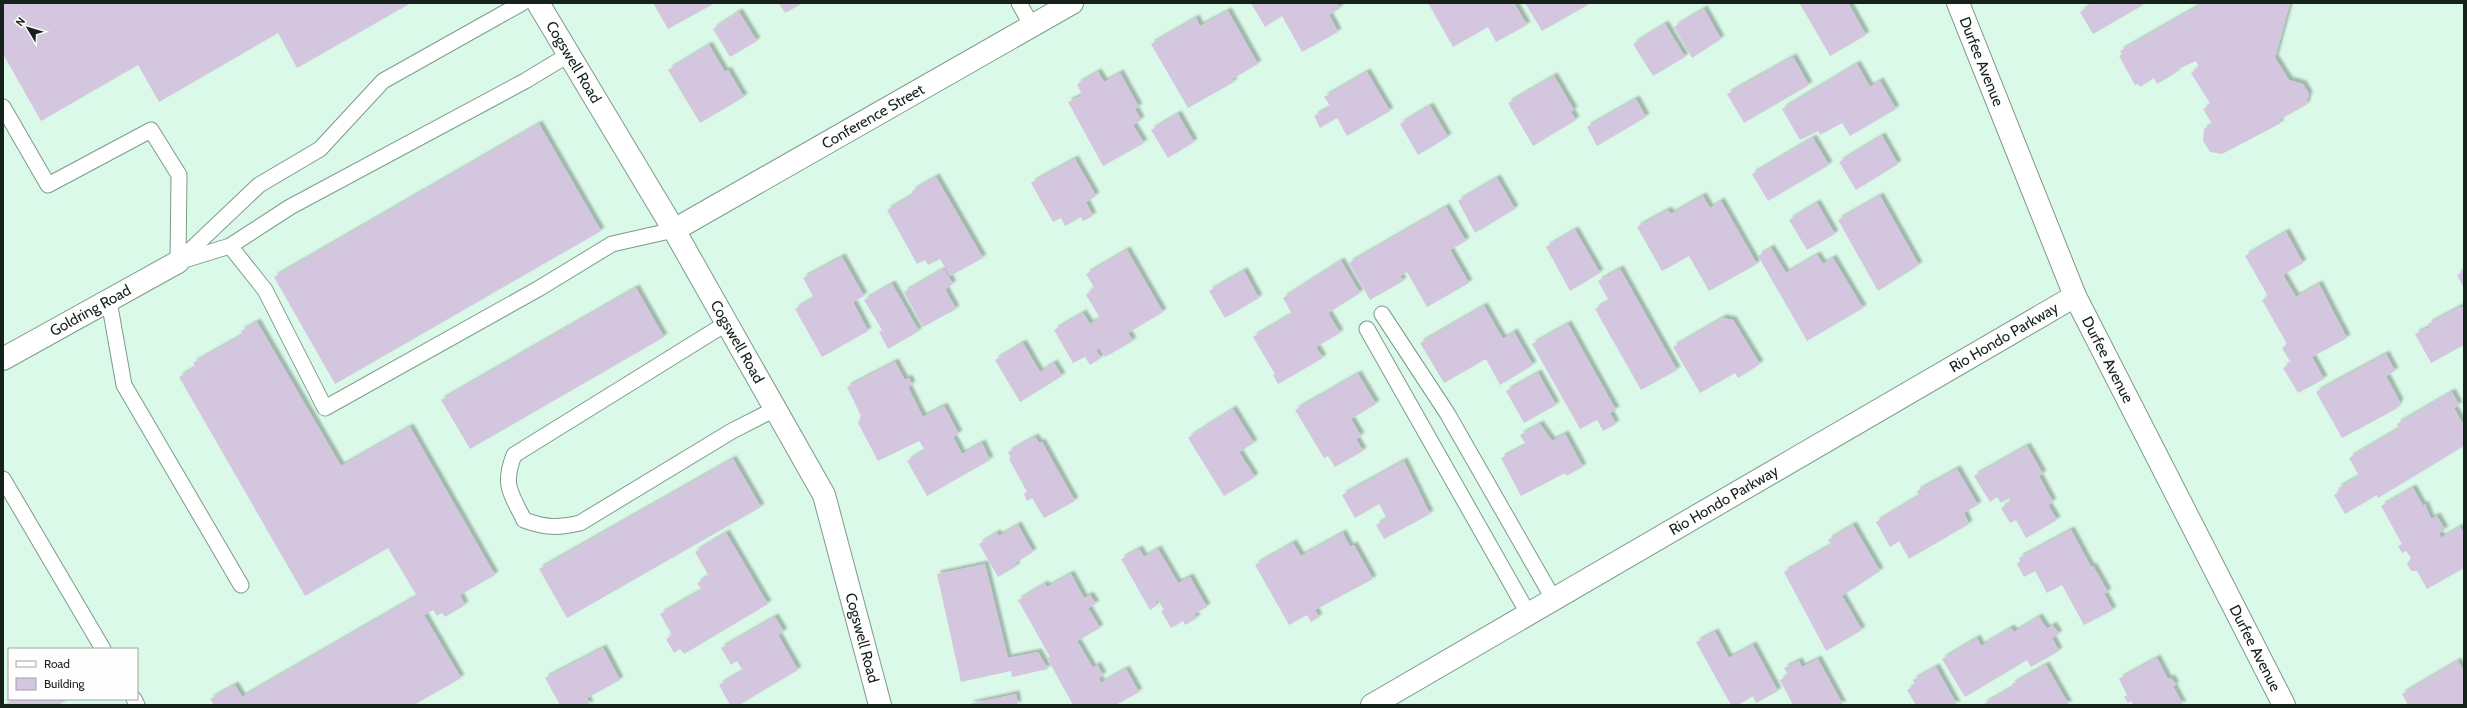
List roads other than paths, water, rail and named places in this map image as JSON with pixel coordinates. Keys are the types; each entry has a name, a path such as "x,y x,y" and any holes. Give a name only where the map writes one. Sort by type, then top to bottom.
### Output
{"street":[{"name":"Cogswell Road","path":"538,3 674,230 824,495 880,705"},
{"name":"Conference Street","path":"674,230 1072,3"},
{"name":"Durfee Avenue","path":"1958,3 2075,296 2284,705"},
{"name":"Goldring Road","path":"3,359 178,262"},
{"name":"Rio Hondo Parkway","path":"1372,705 2075,296"}],"lane":[{"path":"178,262 259,185 320,149 383,81 522,3"},
{"path":"1019,3 1032,26"},
{"path":"178,262 230,246 290,207 525,81 568,55"},
{"path":"3,107 48,185 152,130 179,174 178,262"},
{"path":"230,246 265,290 324,408 538,289 612,244 674,230"},
{"path":"109,301 124,385 241,585"},
{"path":"1382,314 1447,413 1554,600"},
{"path":"727,323 514,455 508,470 507,487 524,520 542,527 564,526 580,523 732,431 776,409"},
{"path":"1367,328 1529,615"},
{"path":"3,480 103,648"}]}
